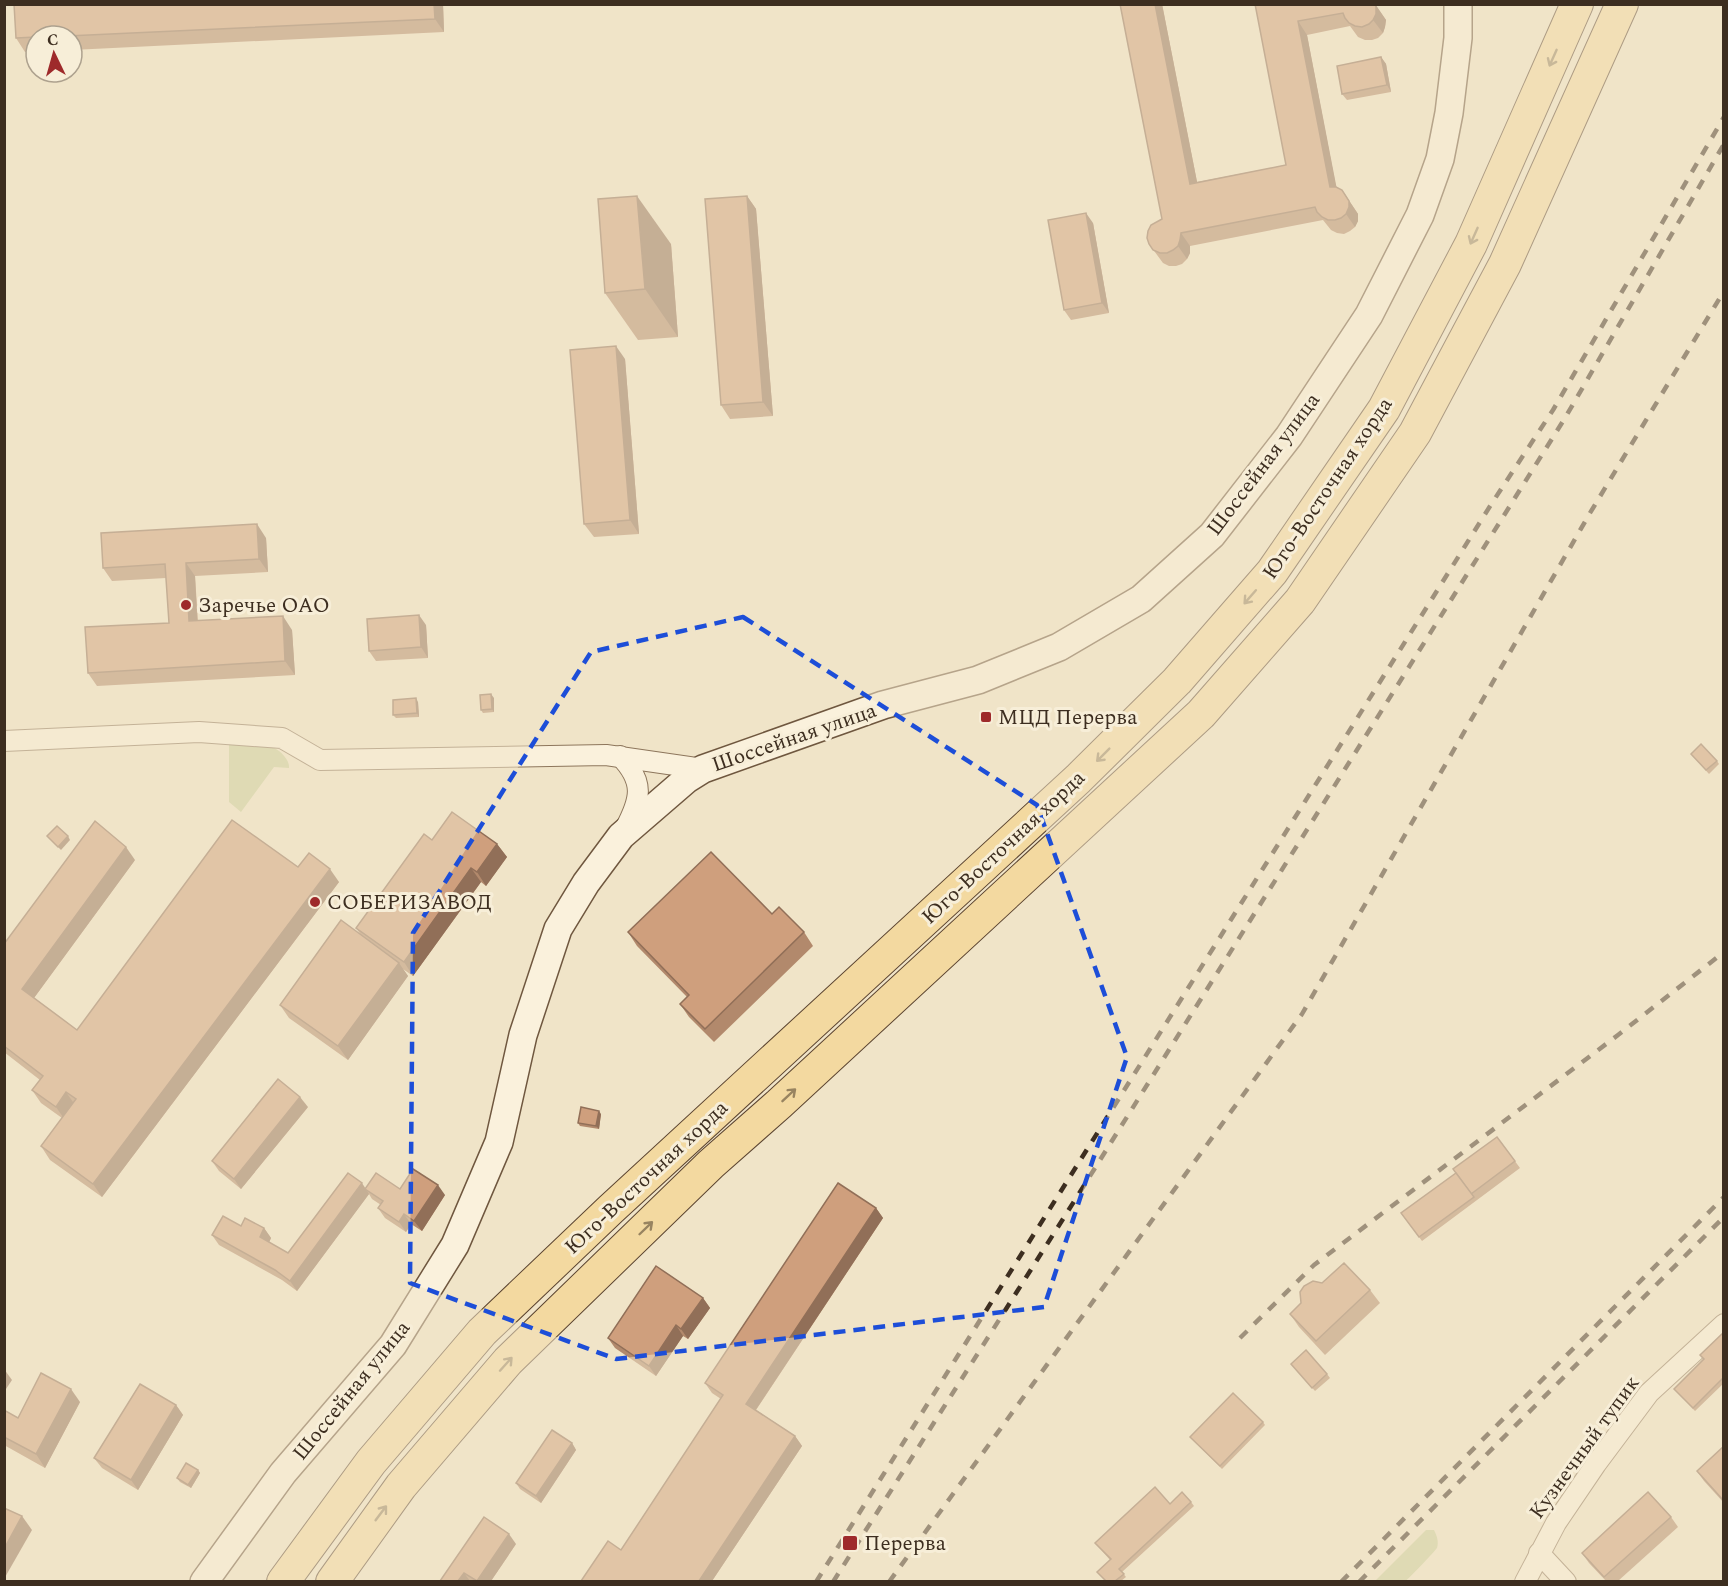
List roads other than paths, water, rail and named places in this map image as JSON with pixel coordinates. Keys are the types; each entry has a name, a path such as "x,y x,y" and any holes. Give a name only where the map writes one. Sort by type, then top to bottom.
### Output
{"main road":[{"name":"Шоссейная улица","path":"204,1581 283,1473 393,1345 455,1245 499,1142 523,1035 558,929 586,883 621,836 687,779 703,769 883,705 978,680 1059,647 1141,599 1212,535 1288,436 1370,315 1420,215 1440,159 1458,38 1458,4"},
{"name":"Юго-Восточная хорда","path":"283,1581 370,1462 482,1332 628,1193 1078,779 1177,681 1272,572 1384,409 1471,244 1577,4"},
{"name":"Юго-Восточная хорда","path":"338,1574 401,1486 508,1361 711,1164 779,1104 1201,714 1300,601 1415,433 1505,264 1622,4"}],"street":[{"path":"4,741 199,732 282,738 320,760 606,755 703,769"},
{"path":"620,756 631,768 637,780 638,791 635,811 621,836"},
{"name":"Кузнечный тупик","path":"1525,1581 1569,1503 1649,1393 1724,1324"},
{"path":"1539,1553 1566,1581"}],"railway":[{"path":"816,1582 1492,503 1553,410 1724,117"},
{"path":"833,1582 1565,418 1724,144"},
{"path":"889,1582 1302,1014 1590,513 1724,291"},
{"path":"1240,1338 1314,1265 1724,952"},
{"path":"1341,1582 1724,1197"},
{"path":"1359,1582 1724,1217"}],"place":[{"name":"Заречье ОАО","path":"186,605"},
{"name":"МЦД Перерва","path":"986,717"},
{"name":"СОБЕРИЗАВОД","path":"315,902"},
{"name":"Перерва","path":"850,1543"}]}
